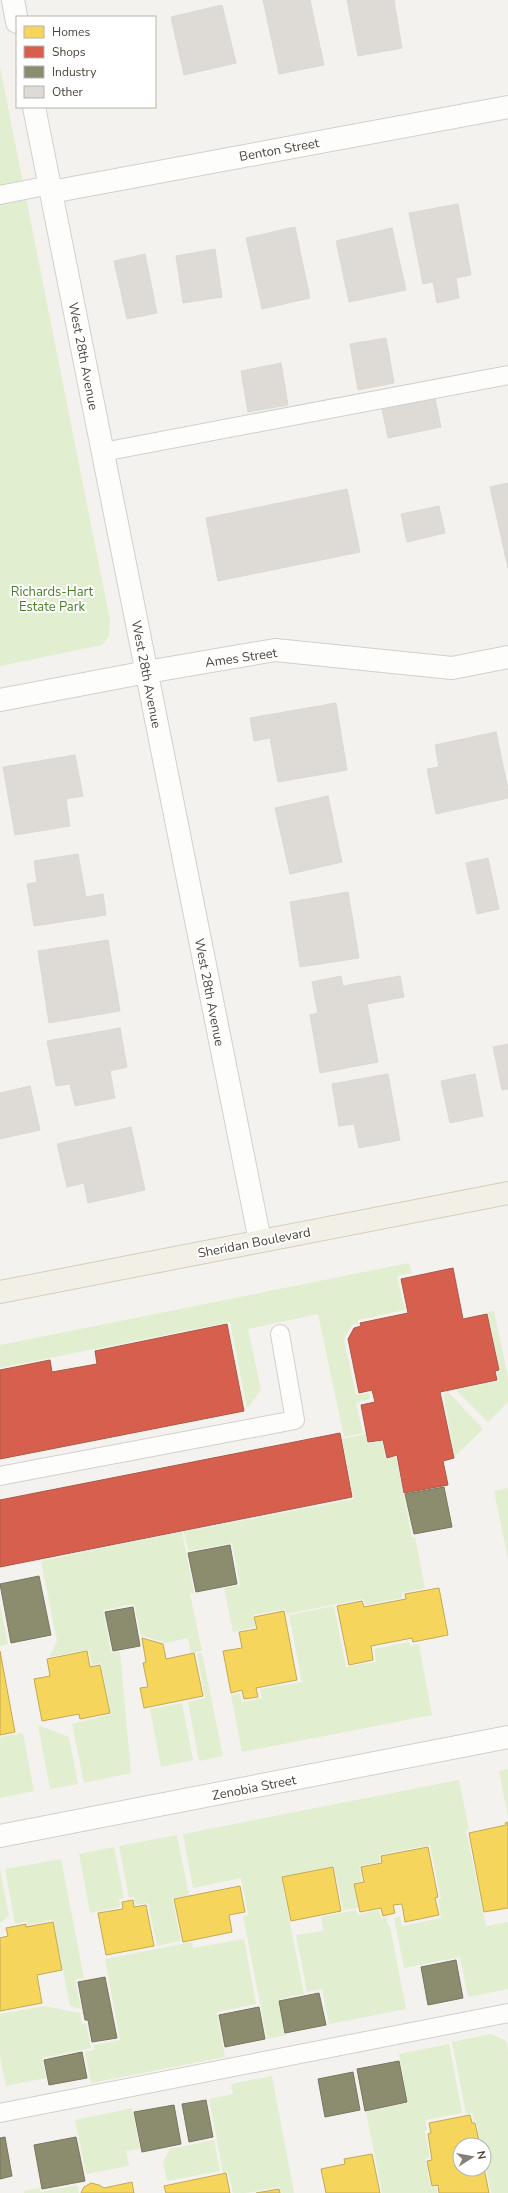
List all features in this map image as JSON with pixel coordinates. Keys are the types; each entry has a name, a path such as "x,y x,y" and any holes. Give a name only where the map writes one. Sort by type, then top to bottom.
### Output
{"main road":[{"name":"Sheridan Boulevard","path":"0,1292 508,1193"}],"street":[{"path":"13,0 16,16"},
{"name":"Benton Street","path":"50,188 508,107"},
{"name":"West 28th Avenue","path":"34,108 260,1241"},
{"name":"Ames Street","path":"0,700 146,672 275,650 452,668 508,657"},
{"name":"Zenobia Street","path":"0,1836 508,1737"}],"lane":[{"path":"0,195 50,188"},
{"path":"103,452 508,375"},
{"path":"0,1476 295,1420 280,1334"},
{"path":"0,2113 508,2013"}],"green space":[{"name":"Richards-Hart Estate Park","path":"0,67 110,620 109,636 102,645 0,666"},
{"path":"409,1263 412,1273 397,1276 405,1310 358,1320 358,1324 352,1325 344,1339 356,1395 369,1393 370,1399 356,1403 363,1433 344,1437 318,1314 248,1329 261,1390 247,1409 230,1322 0,1368 0,1345"},
{"path":"494,1311 508,1378 508,1402 488,1422 456,1390 499,1381 497,1372 500,1371 488,1312"},
{"path":"448,1392 483,1429 455,1456 443,1394"},
{"path":"366,1434 368,1444 382,1441 386,1459 396,1457 412,1537 415,1537 425,1588 402,1593 402,1598 365,1605 363,1599 286,1614 285,1609 253,1615 255,1627 233,1632 224,1588 240,1585 232,1543 188,1551 184,1532 354,1499 342,1439"},
{"path":"508,1488 508,1559 494,1491"},
{"path":"182,1532 194,1593 190,1594 202,1651 191,1653 188,1638 165,1643 141,1635 134,1604 103,1610 111,1653 120,1652 131,1773 84,1783 72,1724 111,1714 101,1663 92,1665 89,1650 49,1657 57,1641 41,1561"},
{"path":"0,1604 8,1644 0,1646"},
{"path":"334,1606 346,1667 376,1662 374,1649 409,1642 410,1646 419,1644 432,1715 242,1752 231,1695 240,1693 242,1702 262,1698 260,1689 302,1682 289,1615"},
{"path":"202,1653 223,1756 199,1761 188,1702 205,1698 197,1654"},
{"path":"182,1703 193,1760 161,1767 150,1709"},
{"path":"38,1725 69,1737 78,1784 50,1789"},
{"path":"23,1733 34,1791 0,1798 0,1737"},
{"path":"508,1769 508,1817 499,1771"},
{"path":"459,1780 469,1829 466,1830 486,1926 508,1922 508,1989 468,1997 460,1957 404,1968 394,1918 400,1917 402,1926 441,1918 438,1899 441,1899 430,1845 379,1855 380,1862 359,1866 362,1881 353,1883 358,1908 343,1910 334,1866 281,1877 304,1994 279,1999 286,2035 267,2039 243,1916 248,1915 241,1878 193,1888 183,1834"},
{"path":"177,1835 189,1895 172,1898 181,1941 157,1946 148,1903 135,1905 134,1897 129,1898 119,1846"},
{"path":"114,1847 124,1898 119,1899 120,1907 90,1913 79,1854"},
{"path":"61,1859 84,1978 75,1980 81,2009 70,2006 53,1920 28,1925 27,1921 15,1924 5,1869"},
{"path":"0,1870 9,1916 0,1923"},
{"path":"356,1910 358,1915 379,1910 381,1918 386,1917 388,1926 390,1926 406,2009 329,2024 322,1989 307,1992 296,1935 323,1931 321,1917"},
{"path":"244,1939 256,2004 217,2012 225,2057 91,2083 85,2052 94,2050 94,2045 120,2040 105,1959 192,1942 193,1948"},
{"path":"45,2006 80,2013 82,2024 86,2023 91,2048 42,2058 46,2078 6,2086 0,2057 0,2014"},
{"path":"491,2034 506,2041 508,2051 508,2193 491,2193 488,2177 492,2177 492,2137 479,2137 476,2121 474,2122 472,2113 466,2114 452,2042"},
{"path":"449,2044 462,2113 425,2120 427,2130 425,2131 430,2158 425,2159 431,2188 436,2187 437,2193 382,2193 366,2112 408,2103 399,2054"},
{"path":"272,2076 294,2193 281,2193 280,2187 246,2193 233,2193 228,2172 223,2173 209,2099 233,2094 231,2084"},
{"path":"132,2108 140,2149 126,2151 129,2166 86,2174 75,2120"},
{"path":"214,2140 220,2171 167,2181 163,2162 170,2149"},
{"path":"77,2185 79,2193 24,2193 24,2191 39,2188 41,2192"}],"building: Homes":[{"path":"439,1588 448,1635 413,1642 412,1638 371,1646 373,1660 349,1665 337,1606 362,1601 364,1607 406,1599 405,1594"},
{"path":"284,1611 297,1680 256,1688 258,1697 244,1699 242,1690 231,1693 223,1651 242,1648 239,1632 257,1629 254,1617"},
{"path":"142,1638 163,1644 166,1659 194,1653 203,1696 144,1708 140,1688 148,1687 143,1663 146,1662"},
{"path":"0,1651 15,1732 0,1735"},
{"path":"87,1651 90,1667 100,1665 110,1713 80,1719 79,1714 42,1721 34,1679 50,1676 47,1659"},
{"path":"508,1822 508,1908 484,1912 469,1833 506,1825 505,1823"},
{"path":"428,1847 438,1897 435,1898 439,1915 405,1922 402,1904 393,1905 395,1913 383,1916 381,1908 360,1912 354,1884 364,1882 361,1867 382,1863 381,1856"},
{"path":"333,1867 341,1911 291,1921 282,1877"},
{"path":"240,1886 245,1912 229,1915 232,1932 183,1942 174,1899"},
{"path":"133,1900 134,1907 146,1905 154,1946 106,1955 98,1913 123,1909 122,1902"},
{"path":"53,1922 62,1970 37,1975 42,2003 0,2011 0,1938 8,1936 6,1928 26,1924 26,1927"},
{"path":"470,2115 472,2123 475,2123 478,2137 452,2137 452,2177 486,2177 489,2193 439,2193 438,2185 432,2186 427,2161 432,2160 428,2134 431,2133 429,2123"},
{"path":"372,2154 380,2193 326,2193 321,2169 345,2164 344,2159"},
{"path":"226,2173 230,2193 166,2193 164,2186"},
{"path":"132,2182 134,2193 81,2193 84,2187 91,2183 104,2188"},
{"path":"279,2189 280,2193 256,2193"}],"building: Shops":[{"path":"453,1268 463,1319 487,1314 499,1370 495,1371 497,1380 440,1392 454,1458 443,1461 448,1485 404,1493 397,1455 387,1458 383,1440 368,1442 361,1405 375,1402 372,1390 359,1393 348,1339 354,1328 361,1326 360,1323 408,1313 401,1279"},
{"path":"227,1324 244,1411 0,1459 0,1370 50,1360 52,1372 97,1364 95,1351"},
{"path":"340,1433 352,1497 0,1567 0,1500"}],"building: Industry":[{"path":"444,1487 452,1527 414,1534 405,1494"},
{"path":"230,1545 237,1584 196,1592 188,1553"},
{"path":"39,1576 51,1635 11,1643 0,1584"},
{"path":"133,1607 140,1646 113,1651 105,1612"},
{"path":"456,1960 463,1998 428,2005 421,1967"},
{"path":"105,1977 117,2038 92,2042 88,2020 85,2020 78,1982"},
{"path":"319,1993 326,2025 285,2033 279,2001"},
{"path":"259,2007 265,2039 225,2047 219,2015"},
{"path":"82,2052 87,2078 49,2085 44,2060"},
{"path":"399,2061 407,2102 365,2111 357,2069"},
{"path":"353,2072 360,2110 325,2117 318,2079"},
{"path":"206,2100 213,2137 189,2142 182,2104"},
{"path":"174,2105 181,2144 142,2152 134,2112"},
{"path":"5,2137 12,2176 0,2179 0,2138"},
{"path":"76,2137 85,2181 42,2189 34,2145"}],"building: Other":[{"path":"263,0 310,0 324,65 279,74"},
{"path":"347,0 394,0 402,48 358,56"},
{"path":"222,5 236,63 184,75 171,17"},
{"path":"458,204 471,275 456,278 459,298 437,303 433,282 423,284 409,213"},
{"path":"295,227 310,298 262,309 246,238"},
{"path":"392,228 406,290 349,302 336,241"},
{"path":"215,249 222,297 183,303 176,256"},
{"path":"145,254 157,313 127,319 114,261"},
{"path":"386,338 394,383 358,390 350,344"},
{"path":"281,363 288,405 248,412 241,371"},
{"path":"435,398 441,427 388,438 382,409"},
{"path":"508,483 508,568 490,487"},
{"path":"347,489 360,552 218,581 206,518"},
{"path":"439,506 445,533 407,542 401,514"},
{"path":"336,703 347,770 278,782 270,738 254,741 250,718"},
{"path":"496,732 508,789 508,798 436,814 427,769 439,767 435,745"},
{"path":"75,755 83,796 66,799 70,826 15,835 3,767"},
{"path":"328,796 342,862 290,874 275,808"},
{"path":"78,854 86,897 103,894 106,915 34,926 27,884 37,882 34,861"},
{"path":"488,858 499,909 477,914 466,863"},
{"path":"348,892 359,958 300,967 290,902"},
{"path":"108,940 120,1011 49,1023 38,951"},
{"path":"341,976 343,986 400,976 404,997 367,1004 378,1062 320,1073 310,1015 318,1013 312,982"},
{"path":"120,1028 127,1067 110,1071 115,1098 75,1106 70,1084 56,1086 47,1041"},
{"path":"508,1044 508,1089 502,1090 493,1047"},
{"path":"388,1074 400,1140 359,1148 354,1124 339,1126 332,1084"},
{"path":"475,1074 483,1116 450,1123 441,1081"},
{"path":"30,1086 40,1130 0,1139 0,1093"},
{"path":"131,1127 145,1190 88,1203 84,1183 67,1187 57,1144"}]}
